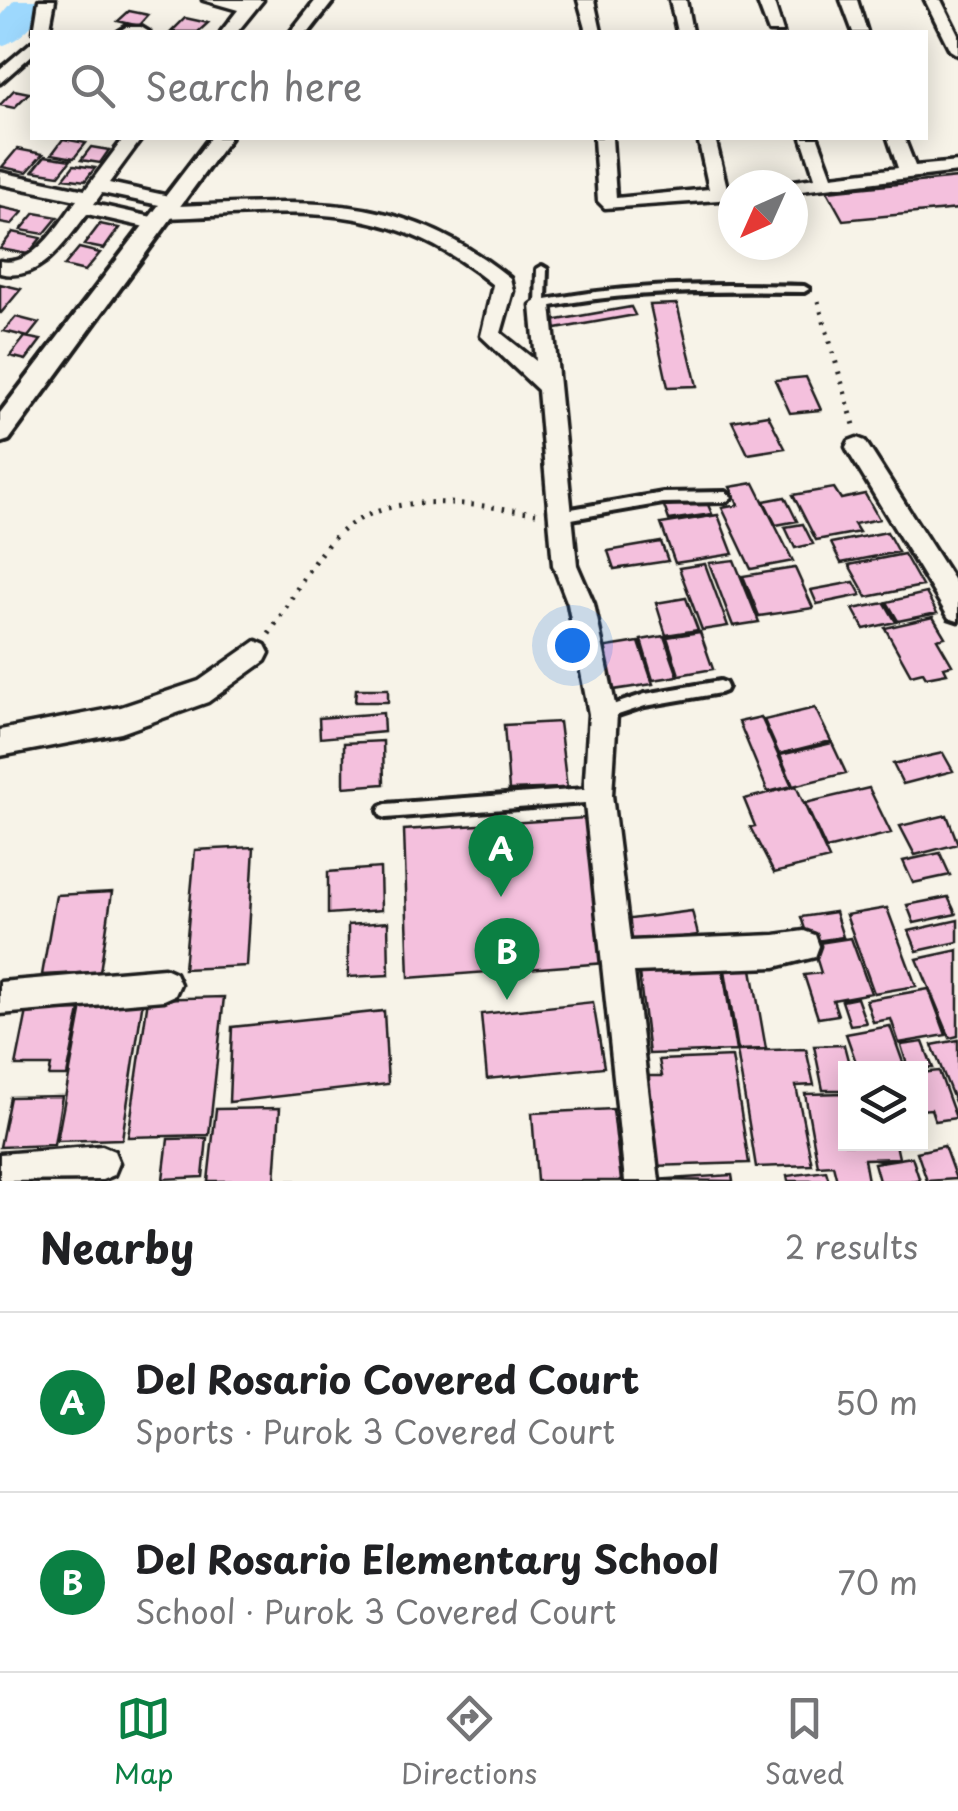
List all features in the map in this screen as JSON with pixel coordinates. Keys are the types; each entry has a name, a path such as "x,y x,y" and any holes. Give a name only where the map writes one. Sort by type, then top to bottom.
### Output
{"street":[{"path":"42,30 47,0"},
{"path":"210,0 252,4"},
{"path":"302,30 325,0"},
{"path":"586,0 594,30"},
{"path":"678,0 685,30"},
{"path":"765,0 775,30"},
{"path":"849,0 859,30"},
{"path":"933,0 958,50"},
{"path":"230,30 252,4"},
{"path":"0,78 30,48"},
{"path":"0,267 16,270 33,263 90,196 125,140"},
{"path":"0,433 218,140"},
{"path":"602,140 607,201 612,204 718,194"},
{"path":"708,140 718,170"},
{"path":"811,140 825,182"},
{"path":"897,140 908,172"},
{"path":"808,184 958,168"},
{"path":"0,178 163,212 332,211 385,216 440,242 504,283 504,296 489,317 491,336 536,373 550,390"},
{"path":"541,305 566,565 590,639 603,714 598,795 642,1181"},
{"path":"857,447 958,610"},
{"path":"0,744 121,720 208,690 256,653"},
{"path":"618,956 775,951 804,946"},
{"path":"0,998 164,984"},
{"path":"0,1171 102,1162"}],"lane":[{"path":"542,269 541,305 593,293 666,288 804,289"},
{"path":"560,516 662,498 726,497"},
{"path":"603,714 645,700 720,687"},
{"path":"386,811 598,795"}],"path":[{"path":"804,289 818,301 856,430 857,447"},
{"path":"256,653 336,535 392,503 421,500 560,516"}],"building":[{"path":"129,11 149,15 139,26 118,21"},
{"path":"185,18 208,23 200,30 173,30"},
{"path":"14,90 29,93 14,108 0,105"},
{"path":"62,140 86,143 74,158 52,154"},
{"path":"91,147 109,150 100,163 81,160"},
{"path":"17,149 43,154 27,172 2,167"},
{"path":"45,156 71,160 59,175 33,171"},
{"path":"74,165 95,168 85,181 64,178"},
{"path":"958,178 958,209 843,220 827,191"},
{"path":"0,207 23,212 11,225 0,223"},
{"path":"35,213 58,217 44,234 21,230"},
{"path":"100,224 119,228 104,249 84,245"},
{"path":"13,232 41,238 28,254 0,249"},
{"path":"79,248 100,253 85,271 64,266"},
{"path":"0,284 21,289 1,313 0,313"},
{"path":"677,304 697,386 668,387 650,305"},
{"path":"631,307 635,315 556,329 552,321"},
{"path":"16,317 39,323 28,337 4,331"},
{"path":"25,337 41,340 26,360 10,356"},
{"path":"806,377 821,410 790,413 775,380"},
{"path":"768,415 785,448 748,454 732,421"},
{"path":"754,483 793,561 751,569 722,508 738,505 730,487"},
{"path":"834,488 841,499 865,494 879,519 854,524 859,532 816,540 793,495"},
{"path":"785,497 797,521 776,525 764,501"},
{"path":"706,500 712,514 669,520 664,506"},
{"path":"718,515 733,554 675,563 661,524"},
{"path":"803,524 813,544 795,548 785,527"},
{"path":"887,532 898,552 841,563 831,543"},
{"path":"661,542 668,561 614,569 608,551"},
{"path":"904,554 922,586 867,597 849,565"},
{"path":"734,560 759,622 733,626 709,563"},
{"path":"705,564 728,626 702,630 679,568"},
{"path":"795,568 813,608 759,616 743,576"},
{"path":"854,582 861,595 817,604 811,590"},
{"path":"926,593 937,613 898,621 887,602"},
{"path":"686,598 698,630 666,635 656,603"},
{"path":"885,603 896,622 864,629 853,609"},
{"path":"933,617 945,637 937,639 952,665 944,667 947,673 911,675 885,628"},
{"path":"700,632 713,669 679,675 667,637"},
{"path":"664,636 678,676 653,680 641,640"},
{"path":"639,642 653,684 613,690 601,648"},
{"path":"356,689 388,689 388,702 355,702"},
{"path":"815,708 831,741 779,754 764,720"},
{"path":"383,713 384,732 320,738 319,718"},
{"path":"761,717 792,786 768,792 739,722"},
{"path":"559,722 567,788 509,790 504,725"},
{"path":"383,741 384,784 344,787 344,743"},
{"path":"832,743 846,773 793,786 780,755"},
{"path":"943,753 953,771 903,784 893,764"},
{"path":"796,786 829,859 774,873 750,827 755,826 744,799"},
{"path":"869,788 891,833 826,849 805,803"},
{"path":"947,815 958,844 915,855 900,826"},
{"path":"585,818 605,963 409,978 404,830"},
{"path":"254,847 247,966 184,969 195,850"},
{"path":"940,853 950,875 913,883 903,861"},
{"path":"380,868 381,910 328,914 328,872"},
{"path":"112,892 100,972 42,975 56,895"},
{"path":"948,897 956,914 914,923 907,905"},
{"path":"887,908 916,986 874,993 846,915"},
{"path":"692,911 698,935 629,944 623,920"},
{"path":"835,912 843,937 809,942 801,917"},
{"path":"958,920 958,942 917,951 909,931"},
{"path":"388,922 389,975 348,977 348,925"},
{"path":"851,938 871,993 833,1000 838,1015 818,1018 804,975 821,973 812,944"},
{"path":"958,950 958,1036 950,1038 917,959"},
{"path":"752,969 766,1049 738,1050 725,970"},
{"path":"723,970 736,1051 649,1054 639,973"},
{"path":"929,989 946,1035 899,1043 891,1019 873,1022 866,1000"},
{"path":"224,997 209,1135 128,1137 148,999"},
{"path":"857,998 866,1023 850,1025 842,1001"},
{"path":"143,1000 122,1139 57,1141 83,1001"},
{"path":"593,1002 604,1067 487,1079 481,1014"},
{"path":"80,1010 67,1076 49,1076 51,1066 16,1066 27,1011"},
{"path":"384,1011 388,1084 229,1102 232,1027"},
{"path":"890,1026 902,1061 856,1061 846,1034"},
{"path":"958,1040 958,1101 955,1102 932,1045"},
{"path":"923,1042 933,1068 928,1068 928,1061 906,1061 901,1045"},
{"path":"844,1045 848,1061 838,1061 838,1090 823,1090 814,1046"},
{"path":"806,1049 814,1085 796,1086 812,1165 756,1167 737,1051"},
{"path":"732,1057 749,1163 652,1166 642,1076 662,1076 659,1060"},
{"path":"939,1071 956,1118 935,1121 928,1109 928,1072"},
{"path":"838,1093 838,1151 898,1151 899,1158 864,1159 868,1181 837,1181 833,1165 818,1166 805,1094"},
{"path":"62,1096 54,1145 0,1147 10,1097"},
{"path":"280,1108 275,1181 208,1181 216,1109"},
{"path":"613,1109 621,1181 537,1181 532,1113"},
{"path":"207,1138 203,1177 163,1179 168,1139"},
{"path":"944,1146 956,1179 927,1181 917,1152"},
{"path":"912,1157 920,1181 879,1181 874,1163"},
{"path":"826,1171 829,1181 788,1181 787,1176"},
{"path":"732,1175 733,1181 653,1180"}],"waterway":[{"path":"0,36 26,11 31,0"}],"place":[{"name":"Del Rosario Covered Court","path":"501,897"},
{"name":"Del Rosario Elementary School","path":"507,1000"}]}
